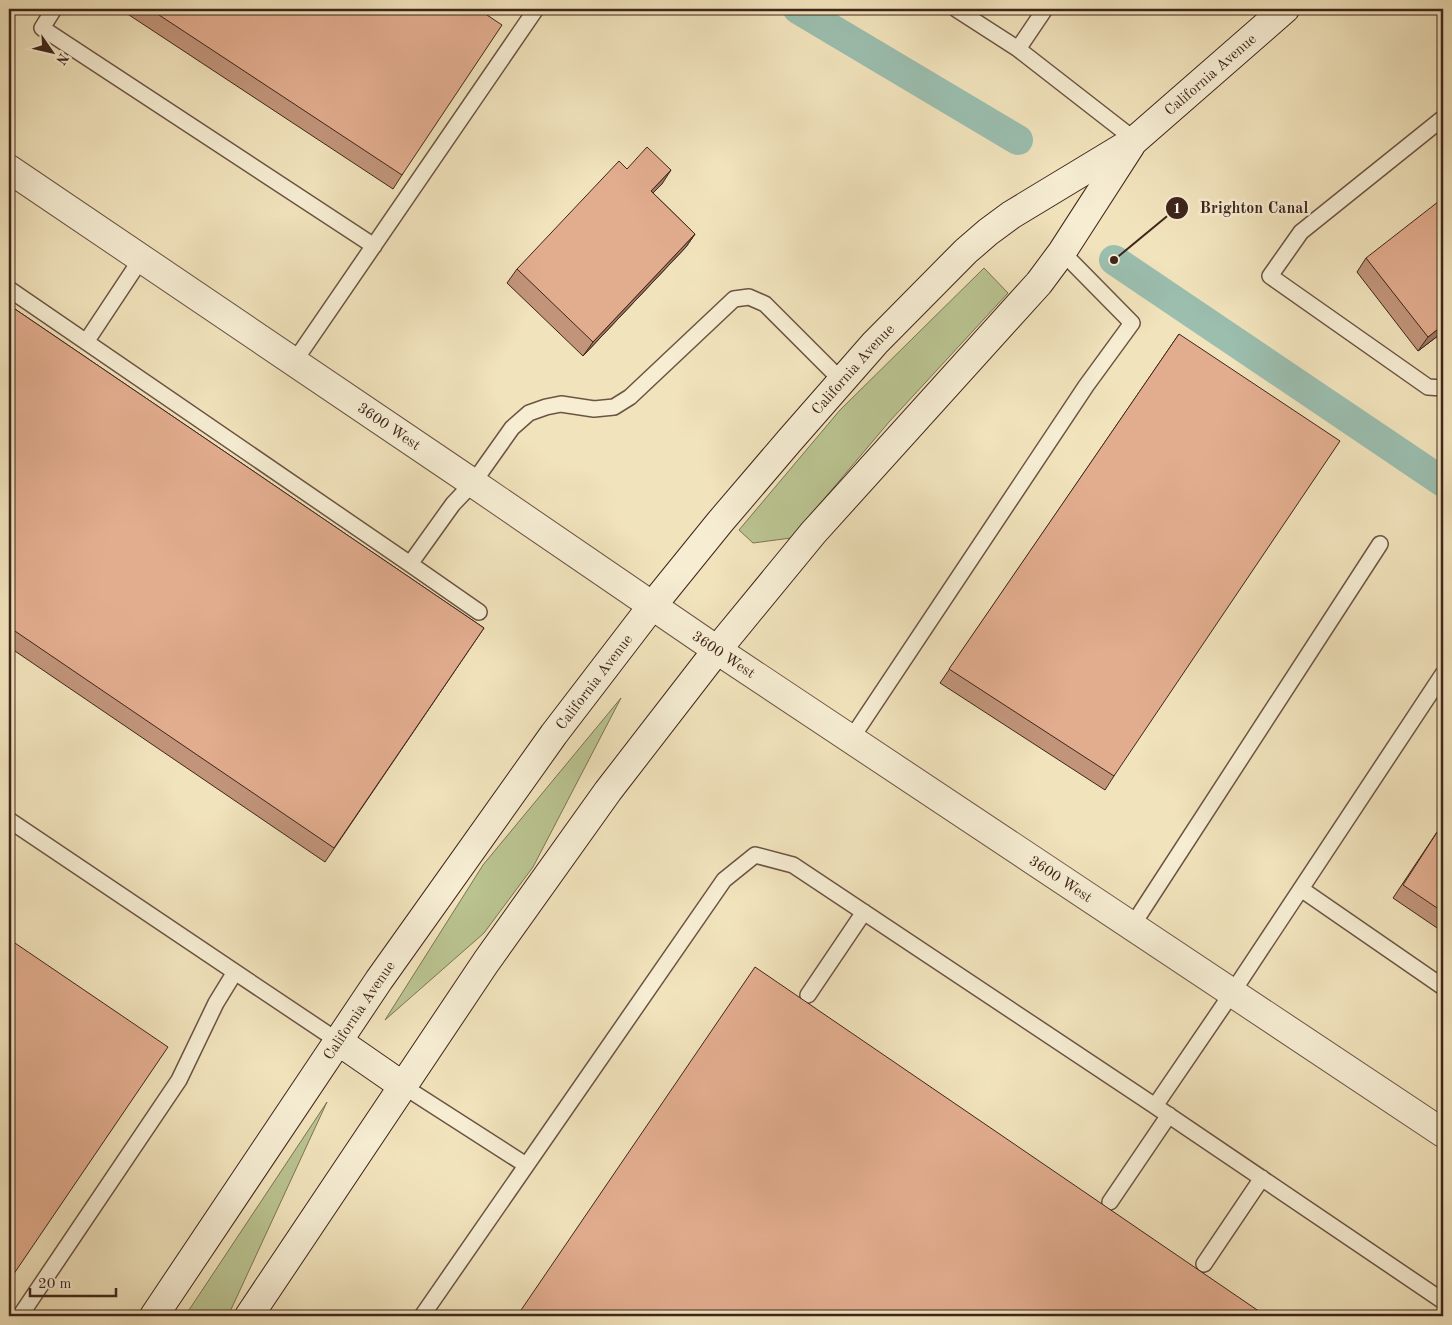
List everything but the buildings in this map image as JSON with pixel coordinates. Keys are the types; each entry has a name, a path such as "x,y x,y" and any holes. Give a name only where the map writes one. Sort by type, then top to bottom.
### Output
{"main road":[{"name":"California Avenue","path":"154,1316 379,980 554,734 652,606 720,522 842,381 876,343 966,251 988,232 1011,215 1135,140 1285,9"},
{"name":"California Avenue","path":"249,1316 486,962 608,791 717,650 813,533 1039,284 1135,140"},
{"name":"3600 West","path":"9,169 717,650 1232,993 1440,1125"},
{"path":"338,1041 403,1086"}],"lane":[{"path":"54,9 42,28 374,246"},
{"path":"294,362 536,9"},
{"path":"956,9 1018,49 1135,140"},
{"path":"1018,49 1045,9"},
{"path":"1443,118 1301,232 1270,276 1428,387 1443,388"},
{"path":"851,739 1086,386 1132,323 1062,252"},
{"path":"86,342 141,259"},
{"path":"9,289 479,612"},
{"path":"410,564 453,504 473,483 512,428 530,413 561,404 594,409 614,407 630,397 734,299 749,297 765,304 842,381"},
{"path":"1132,926 1380,544"},
{"path":"1155,1106 1443,674"},
{"path":"9,820 338,1041"},
{"path":"422,1316 724,880 755,855 793,864 1443,1301"},
{"path":"1301,889 1443,987"},
{"path":"808,995 864,912"},
{"path":"20,1316 179,1080 216,1003 235,972"},
{"path":"403,1086 526,1165"},
{"path":"1110,1202 1169,1115"},
{"path":"1204,1264 1262,1178"}],"green space":[{"path":"984,268 1008,293 889,422 791,538 753,543 739,530 840,410"},
{"path":"621,698 533,867 484,933 385,1020 483,865"},
{"path":"327,1102 228,1316 185,1316"}],"waterway":[{"path":"798,9 1018,140"},
{"path":"1114,260 1443,482"}],"place":[{"name":"Brighton Canal","path":"1114,260"}]}
